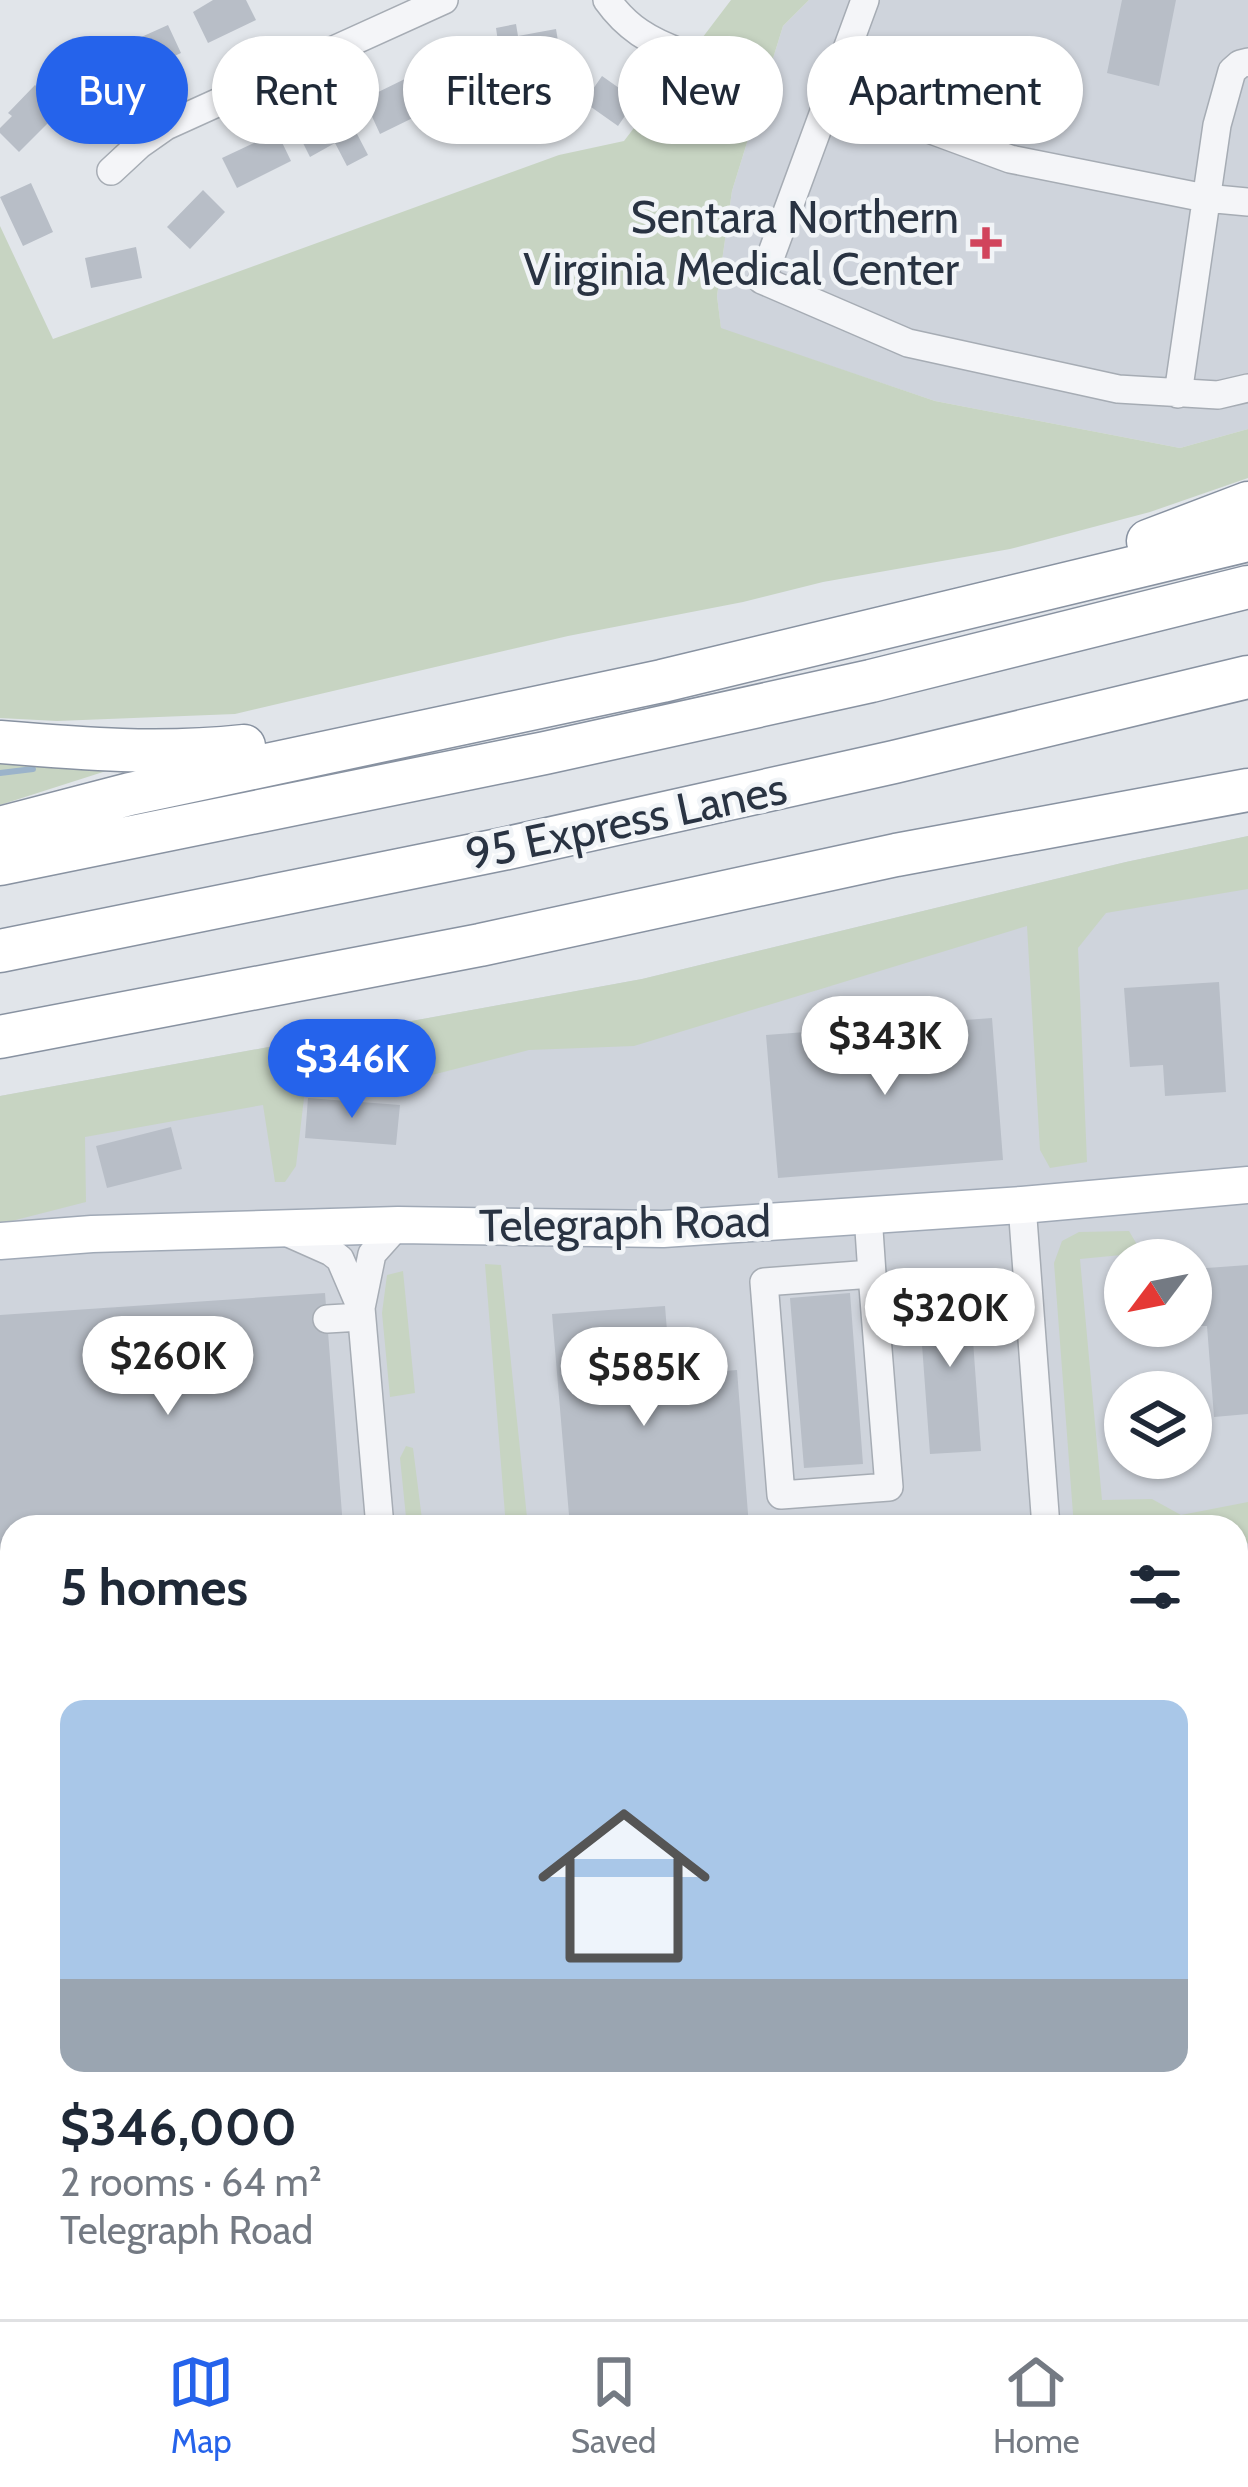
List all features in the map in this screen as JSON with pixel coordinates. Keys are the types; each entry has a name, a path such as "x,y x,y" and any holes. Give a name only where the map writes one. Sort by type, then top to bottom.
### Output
{"highway":[{"path":"844,637 1132,547 1248,503"},
{"path":"0,829 130,794 662,681 1248,540"},
{"path":"0,864 871,681 1248,587"},
{"name":"95 Express Lanes","path":"0,951 503,849 1248,677"},
{"path":"0,742 169,752 454,724"},
{"path":"896,855 1248,764"},
{"path":"0,1037 480,945 896,855 1248,790"}],"main road":[{"name":"Telegraph Road","path":"0,1241 277,1228 663,1229 1248,1185"}],"street":[{"path":"111,171 166,126 444,0"},
{"path":"607,0 643,36"},
{"path":"851,36 865,0"},
{"path":"1178,394 1217,125 1232,71 1248,62"},
{"path":"811,144 762,280 908,343 1118,389 1218,395 1248,388"},
{"path":"969,144 1010,159 1205,198 1248,202"},
{"path":"1022,1205 1045,1515"},
{"path":"868,1215 889,1487 781,1495 764,1282 872,1274"},
{"path":"361,1312 372,1254 398,1226"},
{"path":"277,1228 336,1255 361,1312 379,1515"},
{"path":"327,1319 361,1312"}],"shaded area":[{"name":"Sentara Northern Virginia Medical Center","path":"809,0 1248,0 1248,429 1180,448 935,401 721,329 717,296 732,191 747,144 783,144 783,26"},
{"path":"1248,836 1248,1515 0,1515 0,1096 642,979"}],"green space":[{"path":"731,0 809,0 783,26 780,36 704,36"},
{"path":"618,142 747,144 732,191 717,296 721,328 935,401 1180,448 1248,429 1248,478 1150,512 1010,549 823,582 568,636 235,714 57,721 0,718 0,226 53,339 559,155"},
{"path":"0,755 128,764 0,805"},
{"path":"1248,836 1248,889 1106,913 1078,948 1087,1162 1050,1168 1040,1150 1027,926 634,1046 529,1050 428,1076 306,1081 296,1166 285,1182 275,1182 263,1105 85,1137 86,1202 0,1224 0,1096 642,979"},
{"path":"1129,1231 1134,1239 1104,1239 1104,1257 1080,1259 1102,1500 1152,1499 1181,1515 1073,1515 1054,1263 1062,1241 1079,1232"},
{"path":"485,1264 501,1265 527,1515 505,1515"},
{"path":"403,1271 415,1393 390,1397 382,1313 387,1275"},
{"path":"406,1446 413,1448 421,1515 406,1515 400,1458"},
{"path":"1248,1502 1248,1515 1181,1515"}],"building":[{"path":"213,0 246,0 256,20 223,36 212,36 208,43 193,12"},
{"path":"1122,0 1176,0 1159,86 1107,73"},
{"path":"516,24 518,36 497,36 496,28"},
{"path":"168,25 173,36 144,36"},
{"path":"556,29 557,36 518,36"},
{"path":"602,76 618,87 618,126 594,109 594,88"},
{"path":"403,80 403,123 380,134 379,132 379,92"},
{"path":"36,86 36,135 19,152 0,133 12,116 8,113"},
{"path":"252,144 283,144 291,161 237,188 222,158"},
{"path":"304,144 333,144 310,157"},
{"path":"336,144 362,144 368,155 347,166"},
{"path":"31,183 53,232 23,246 0,197"},
{"path":"203,190 225,212 190,249 167,227"},
{"path":"136,247 142,278 91,288 85,258"},
{"path":"1219,982 1226,1092 1165,1096 1163,1065 1130,1067 1124,988"},
{"path":"992,1018 1003,1160 778,1178 766,1035"},
{"path":"308,1098 400,1105 396,1145 305,1138"},
{"path":"171,1127 182,1169 107,1188 96,1146"},
{"path":"1248,1265 1248,1414 1214,1417 1209,1347 1212,1268"},
{"path":"969,1286 981,1451 930,1454 918,1290"},
{"path":"325,1293 342,1515 0,1515 0,1315"},
{"path":"850,1293 863,1464 804,1468 790,1298"},
{"path":"665,1306 673,1405 703,1403 701,1373 737,1370 748,1515 569,1515 552,1314"}],"waterway":[{"path":"0,773 33,769"}],"place":[{"name":"Sentara Northern Virginia Medical Center","path":"986,243"}]}
